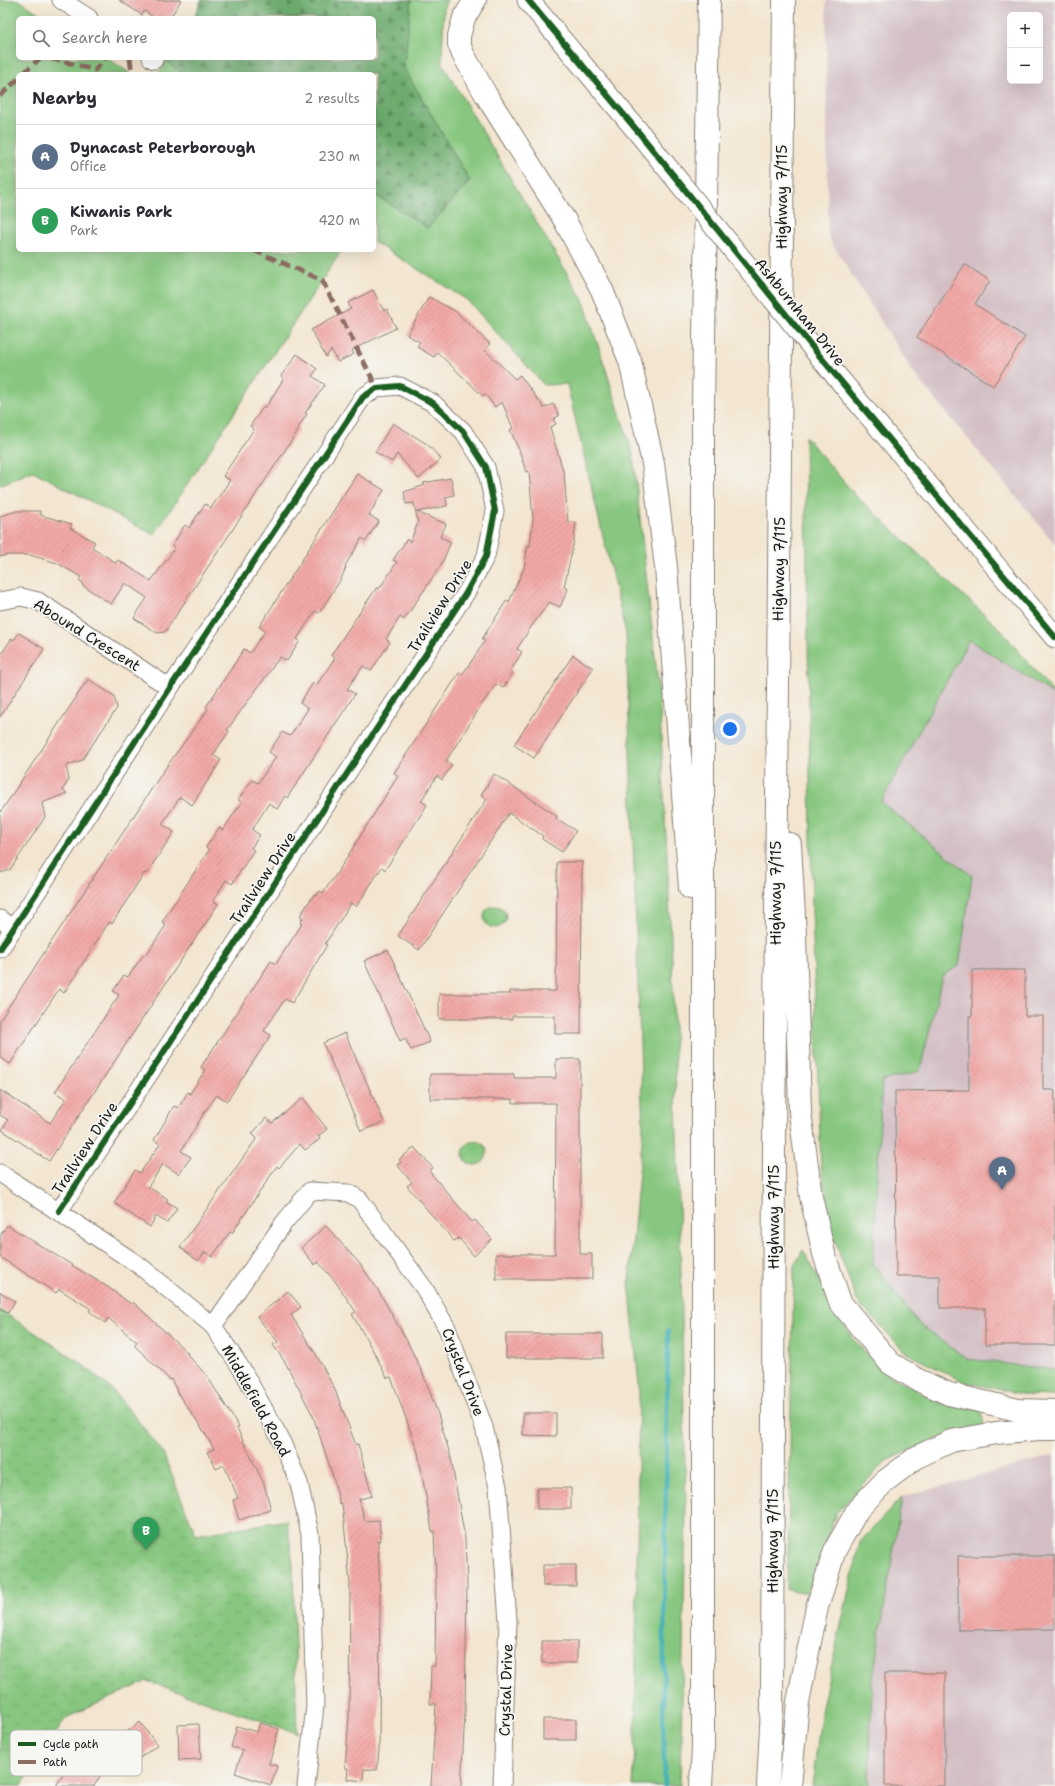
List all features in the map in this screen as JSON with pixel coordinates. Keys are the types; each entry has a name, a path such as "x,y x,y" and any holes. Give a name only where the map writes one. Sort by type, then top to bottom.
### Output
{"highway":[{"path":"475,0 464,18 459,36 459,44 486,95 564,219 602,290 630,361 653,463 666,567 690,883 691,1047 704,1136"},
{"path":"701,1786 703,1748 704,1136 703,408 709,0"},
{"name":"Highway 7/115","path":"768,1786 772,1707 777,779 784,0"},
{"path":"777,779 789,827 795,935 800,1112 811,1197 824,1254 840,1302 890,1363 918,1380 949,1394 1018,1410 1055,1411"},
{"path":"790,1786 798,1702 818,1607 835,1550 858,1509 885,1481 917,1457 951,1441 996,1433 1055,1429"}],"main road":[{"name":"Ashburnham Drive","path":"528,0 640,134 818,354 1055,637"}],"street":[{"path":"61,0 86,16"},
{"name":"Trailview Drive","path":"0,949 7,923 170,688 363,397 377,388 400,386 433,403 463,431 486,467 495,511 486,556 466,593 59,1211"},
{"name":"Abound Crescent","path":"0,601 21,597 38,601 170,688"},
{"name":"Middlefield Road","path":"0,1173 140,1266 213,1326 243,1371 280,1438 299,1483 310,1534 314,1706 306,1786"},
{"name":"Crystal Drive","path":"213,1326 283,1224 310,1191 349,1193 360,1200 424,1288 447,1328 484,1427 498,1487 508,1621 502,1786"}],"shaded area":[{"path":"826,0 1055,0 1055,544 915,375 828,237"},
{"path":"969,640 1055,696 1055,1370 967,1359 920,1325 873,1264 882,1081 920,1071 942,976 972,876 881,803"},
{"path":"1055,1455 1055,1786 869,1786 872,1684 902,1497"}],"green space":[{"path":"0,0 19,0 43,16 16,16 16,60 110,60 128,72 16,72 16,252 341,252 154,535 33,471 0,485"},
{"path":"201,0 411,0 404,68 470,181 428,228 376,195 376,72 181,72 166,61 376,60 376,16 195,16"},
{"path":"411,0 447,0 444,7 442,63 584,302 633,454 659,694 672,958 686,1512 680,1786 633,1786 635,1748 639,1385 629,1282 643,1130 626,633 567,384 544,385 467,300 376,243 376,195 428,228 470,181 404,68"},
{"path":"166,61 181,72 159,72"},
{"path":"805,436 855,495 1001,630 1055,695 969,640 881,802 972,876 959,966 942,976 920,1071 882,1081 873,1264 920,1325 967,1359 1055,1370 1055,1396 1026,1395 964,1382 906,1353 857,1301 835,1241 821,1169 812,908"},
{"path":"495,906 503,909 506,917 503,925 495,928 487,925 484,917 487,909"},
{"path":"475,1141 483,1145 487,1153 483,1161 475,1165 467,1161 463,1153 467,1145"},
{"path":"803,1250 852,1338 885,1373 944,1405 981,1409 984,1424 939,1438 886,1461 836,1513 807,1594 787,1590 794,1266"},
{"path":"0,1310 78,1361 114,1391 162,1451 196,1535 287,1520 293,1565 297,1733 147,1681 66,1718 58,1730 10,1730 10,1776 28,1776 21,1786 0,1786"},
{"path":"902,1497 872,1684 869,1786 812,1786 822,1707 860,1542"}],"building":[{"path":"119,0 181,0 171,16 152,16 144,11 142,15"},
{"path":"965,264 990,281 975,304 1025,337 993,386 917,337"},
{"path":"373,290 384,311 387,309 396,328 352,350 354,354 338,362 331,350 326,357 311,330 351,309 348,303"},
{"path":"429,297 455,311 490,344 485,350 515,379 520,375 544,408 553,404 559,416 553,419 556,424 550,427 564,474 568,522 576,522 573,546 564,587 568,589 560,607 549,602 531,627 517,649 522,652 510,671 513,673 503,688 496,684 484,701 446,761 452,765 442,780 437,776 421,801 427,805 385,870 382,867 356,907 351,903 325,944 327,945 292,1003 285,999 264,1031 271,1035 227,1101 217,1095 206,1110 181,1151 191,1157 179,1174 163,1164 148,1187 168,1199 166,1201 177,1208 167,1223 156,1216 150,1227 114,1203 135,1170 140,1173 160,1144 154,1140 174,1106 178,1108 188,1092 190,1094 205,1070 201,1067 271,961 276,964 302,924 300,923 303,918 300,916 314,894 317,896 320,891 323,893 339,870 398,776 394,773 459,673 462,675 485,641 482,639 507,600 509,602 524,568 528,545 530,546 533,519 529,471 526,472 520,452 510,430 513,428 502,402 495,407 485,394 483,396 437,352 434,357 417,347 420,342 407,335"},
{"path":"297,354 317,369 312,376 325,385 305,413 307,414 298,428 299,429 165,632 157,633 134,618 147,598 125,583 111,604 82,585 83,583 79,580 81,577 57,563 30,555 7,555 0,557 0,516 17,511 40,511 40,515 72,524 70,528 95,542 92,547 116,563 118,560 151,581 175,548 172,546 185,525 189,528 205,504 211,508 230,480 223,476 254,429 250,426 264,406 266,407 284,378 281,376"},
{"path":"393,423 427,444 441,459 419,479 397,454 392,462 375,452"},
{"path":"357,474 384,490 369,515 379,521 366,541 362,538 345,566 346,567 341,579 319,613 315,611 297,639 300,641 287,661 280,657 227,730 229,731 213,755 221,760 192,805 180,797 162,824 174,832 146,874 144,873 112,924 109,922 64,993 59,989 10,1064 0,1057 0,1020 164,770 208,709 206,707 244,649 250,653 265,631 259,627"},
{"path":"451,478 454,495 446,497 447,506 417,512 446,524 440,537 451,542 441,565 404,620 400,617 386,639 390,642 371,671 363,666 347,689 355,694 287,798 285,796 277,809 269,803 252,830 260,835 251,848 254,850 232,884 226,880 213,901 218,904 49,1161 2,1130 8,1120 0,1115 0,1090 50,1123 66,1099 55,1092 119,995 113,991 124,975 128,977 144,954 146,955 166,925 162,922 209,850 206,847 219,828 223,830 242,802 238,800 252,780 258,783 276,757 269,752 282,732 290,736 308,709 300,703 313,683 317,685 335,658 331,655 377,587 379,589 397,562 393,560 407,539 410,542 418,523 414,503 406,504 404,492 425,485 423,483"},
{"path":"19,633 44,649 0,717 0,656 12,638 14,640"},
{"path":"573,655 593,668 534,758 514,745"},
{"path":"88,679 114,696 117,708 82,760 66,766 69,780 62,790 67,793 42,803 45,817 10,870 0,873 0,813"},
{"path":"494,774 557,816 556,818 576,831 562,852 542,839 543,836 509,813 419,950 398,936 487,799 481,795"},
{"path":"557,862 582,862 581,1034 555,1034 555,1016 512,1016 512,1019 439,1019 439,994 510,994 510,991 556,991"},
{"path":"388,950 430,1042 411,1050 405,1038 400,1041 364,961"},
{"path":"972,970 1025,970 1025,1016 1043,1016 1043,1090 1055,1090 1055,1345 985,1345 985,1308 940,1308 940,1276 896,1276 895,1091 969,1090 969,1016 972,1016"},
{"path":"345,1033 384,1122 361,1131 323,1043"},
{"path":"556,1059 580,1059 580,1254 592,1254 592,1279 496,1279 496,1254 555,1254 556,1103 513,1103 513,1099 430,1099 430,1074 514,1074 514,1078 556,1078"},
{"path":"303,1098 327,1129 318,1136 320,1139 305,1150 300,1144 279,1168 277,1166 232,1233 230,1232 212,1257 205,1252 198,1261 180,1247 257,1138 252,1134 266,1118 272,1123"},
{"path":"414,1147 433,1168 429,1171 472,1222 475,1220 492,1239 474,1256 459,1238 454,1241 407,1186 412,1182 397,1165 401,1162 399,1160"},
{"path":"7,1225 109,1288 131,1304 133,1302 188,1353 187,1354 207,1376 239,1427 237,1428 264,1484 271,1510 239,1520 233,1500 238,1498 224,1465 216,1469 207,1452 214,1449 200,1425 180,1397 171,1379 170,1380 134,1345 137,1342 108,1318 105,1323 89,1311 91,1309 59,1289 56,1293 0,1257 0,1236"},
{"path":"326,1226 360,1264 378,1290 407,1341 423,1374 438,1414 451,1458 465,1539 467,1583 465,1713 461,1786 431,1786 436,1704 430,1704 431,1666 435,1666 436,1581 434,1531 432,1531 418,1452 391,1377 387,1378 352,1314 356,1312 335,1281 318,1262 315,1265 301,1248"},
{"path":"288,1291 301,1307 291,1315 317,1356 335,1390 356,1445 358,1444 372,1496 359,1499 365,1521 379,1520 381,1540 378,1541 380,1596 379,1750 377,1770 364,1769 363,1781 347,1779 348,1768 345,1768 349,1717 350,1583 342,1503 340,1504 332,1473 313,1416 285,1362 273,1345 278,1342 257,1317"},
{"path":"0,1292 15,1301 8,1313 0,1308"},
{"path":"506,1334 603,1334 603,1358 506,1358"},
{"path":"523,1413 556,1413 556,1436 523,1435"},
{"path":"537,1488 571,1488 571,1509 537,1509"},
{"path":"958,1556 1055,1556 1055,1629 958,1630"},
{"path":"543,1565 576,1565 576,1586 543,1586"},
{"path":"542,1641 577,1641 577,1663 542,1663"},
{"path":"885,1673 945,1673 945,1786 885,1786"},
{"path":"543,1719 576,1719 576,1740 543,1740"},
{"path":"140,1722 157,1745 142,1756 142,1730 130,1730"},
{"path":"260,1723 279,1729 269,1764 277,1766 271,1785 235,1773 243,1750 231,1747 237,1726 257,1732"},
{"path":"199,1724 201,1759 179,1760 178,1725"},
{"path":"62,1776 100,1776 94,1786 56,1786"}],"waterway":[{"path":"665,1786 663,1720 668,1331"}],"marked path":[{"path":"25,72 38,60"},
{"path":"58,60 95,70 103,60"},
{"path":"130,60 132,72"},
{"path":"0,96 16,81"},
{"path":"258,252 322,280 377,388"}],"cycle path":[{"path":"528,0 640,134 818,354 1055,637"},
{"path":"0,949 170,688 363,397 377,388 400,386 433,403 463,431 486,467 495,511 486,556 466,593 59,1211"}],"place":[{"name":"Dynacast Peterborough","path":"1002,1190"},
{"name":"Kiwanis Park","path":"146,1550"}]}
